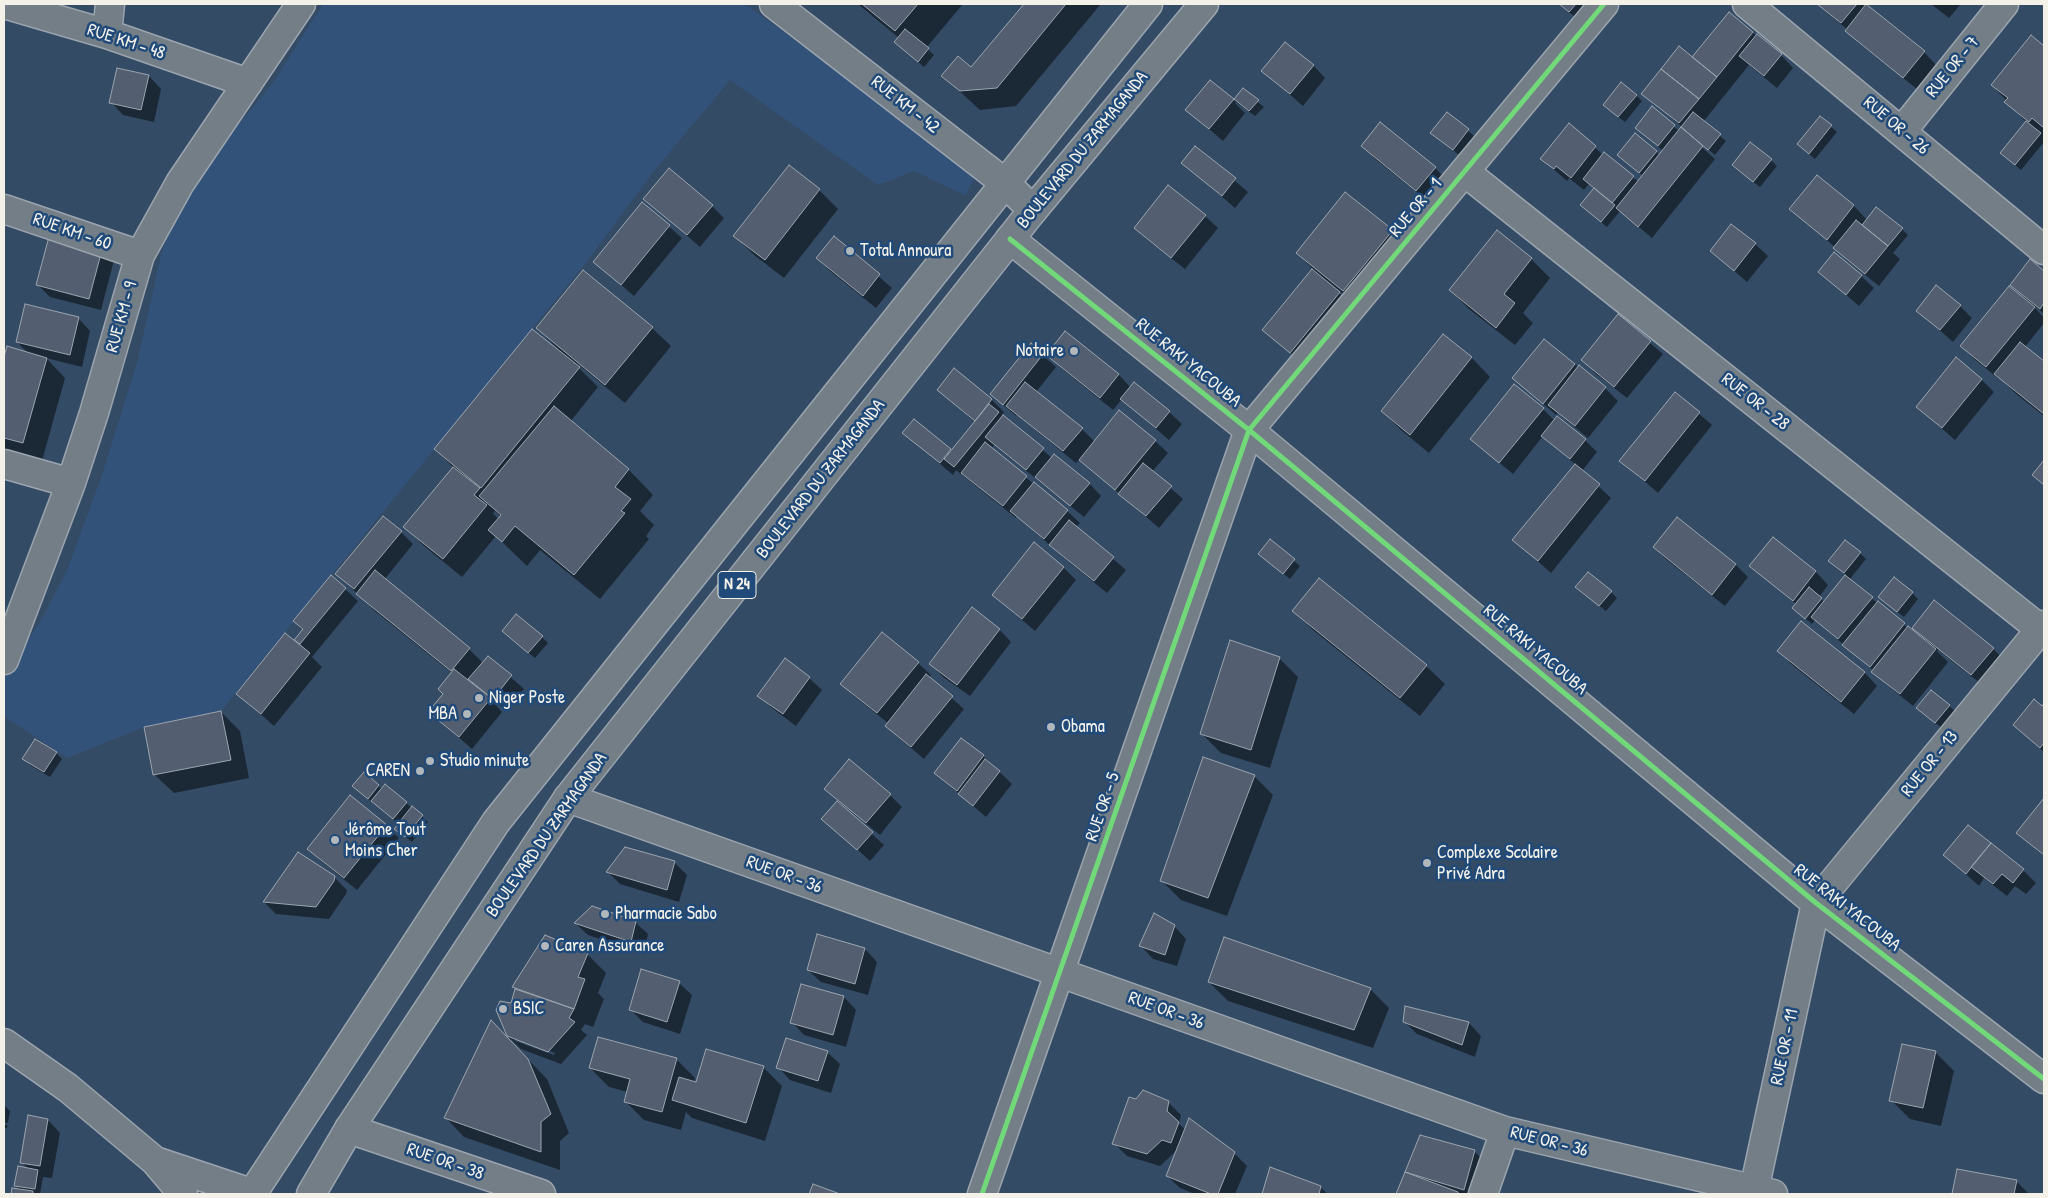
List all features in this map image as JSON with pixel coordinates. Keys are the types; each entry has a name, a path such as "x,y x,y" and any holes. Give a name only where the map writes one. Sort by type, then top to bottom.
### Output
{"street":[{"name":"RUE KM - 48","path":"4,4 107,34 248,83"},
{"path":"107,34 110,4"},
{"name":"RUE KM - 9","path":"4,660 71,483 94,413 140,255 180,183 301,4"},
{"name":"RUE KM - 42","path":"774,4 1005,183 1033,210"},
{"name":"N 24","path":"254,1193 496,822 1148,4"},
{"name":"BOULEVARD DU ZARMAGANDA","path":"311,1194 349,1129 568,798 1033,210 1204,4"},
{"name":"RUE OR - 1","path":"1249,430 1604,4"},
{"name":"RUE OR - 26","path":"1747,4 2044,250"},
{"name":"RUE OR - 7","path":"1902,131 2004,4"},
{"name":"RUE OR - 28","path":"1465,172 2043,629"},
{"name":"RUE KM - 60","path":"4,209 140,255"},
{"name":"RUE RAKI YACOUBA","path":"1010,239 1249,430 1816,903 2044,1078"},
{"name":"RUE OR - 5","path":"982,1194 1249,430"},
{"path":"4,464 71,483"},
{"name":"RUE OR - 13","path":"1816,903 2043,629"},
{"name":"RUE OR - 36","path":"568,798 1505,1131 1763,1192"},
{"name":"RUE OR - 11","path":"1763,1192 1816,903"},
{"path":"4,1042 68,1088 155,1161 183,1194"},
{"name":"RUE OR - 38","path":"349,1129 541,1194"},
{"path":"1483,1194 1505,1131"},
{"path":"155,1161 254,1193"}],"shaded area":[{"path":"323,4 745,4 978,172 965,195 914,171 878,185 730,80 654,171 584,265 221,711 144,727 67,758 4,716 4,671 17,657 42,619 68,568 102,475 137,363 162,251 183,192 273,83"}],"building":[{"path":"862,4 918,4 895,31"},
{"path":"1024,4 1066,4 997,88 960,91 941,76 958,56 971,67"},
{"path":"1559,4 1576,4 1569,12"},
{"path":"1817,4 1857,4 1841,23"},
{"path":"1866,4 1925,51 1903,78 1845,31"},
{"path":"1729,12 1753,32 1717,77 1692,57"},
{"path":"905,29 929,48 918,62 894,42"},
{"path":"1757,34 1782,54 1764,76 1739,56"},
{"path":"2031,35 2044,46 2044,128 2032,118 2029,122 2004,102 2008,98 1991,85"},
{"path":"1285,42 1314,65 1290,94 1261,71"},
{"path":"1679,46 1717,77 1699,99 1661,69"},
{"path":"117,68 149,75 141,110 109,103"},
{"path":"1661,69 1699,99 1679,123 1641,94"},
{"path":"1210,80 1234,99 1209,129 1185,110"},
{"path":"1621,82 1637,95 1618,117 1603,105"},
{"path":"1243,88 1259,100 1249,111 1234,99"},
{"path":"1652,106 1675,125 1658,146 1635,128"},
{"path":"1447,112 1469,129 1453,150 1430,133"},
{"path":"1693,112 1721,134 1708,150 1681,127"},
{"path":"1820,116 1832,125 1809,154 1797,144"},
{"path":"2026,121 2041,133 2015,165 2000,153"},
{"path":"1380,122 1436,167 1416,191 1361,146"},
{"path":"1569,123 1596,146 1571,178 1556,166 1554,169 1540,159"},
{"path":"1681,127 1703,146 1638,227 1616,208"},
{"path":"1635,133 1657,151 1639,173 1617,155"},
{"path":"1750,142 1772,159 1753,182 1732,165"},
{"path":"1195,146 1236,178 1222,196 1181,163"},
{"path":"1604,152 1634,176 1612,203 1583,179"},
{"path":"789,165 820,189 765,260 733,236"},
{"path":"669,168 713,205 687,235 643,199"},
{"path":"1817,175 1854,205 1827,240 1789,209"},
{"path":"1168,185 1206,215 1171,258 1134,228"},
{"path":"1594,188 1615,205 1601,222 1580,205"},
{"path":"1345,192 1393,230 1343,291 1296,253"},
{"path":"642,202 670,225 621,285 593,262"},
{"path":"1876,207 1903,228 1888,246 1862,225"},
{"path":"1856,220 1888,246 1865,274 1833,248"},
{"path":"1731,224 1756,243 1734,271 1710,251"},
{"path":"1497,230 1532,258 1504,294 1515,303 1496,328 1449,290"},
{"path":"50,233 103,246 89,299 36,285"},
{"path":"834,236 880,274 863,296 816,258"},
{"path":"1834,252 1862,275 1846,295 1818,272"},
{"path":"2030,259 2044,271 2044,303 2040,309 2010,285"},
{"path":"1312,269 1340,292 1290,353 1262,330"},
{"path":"583,270 653,327 605,385 536,328"},
{"path":"1936,285 1961,305 1940,330 1916,311"},
{"path":"2009,286 2035,307 1986,367 1960,346"},
{"path":"25,304 79,317 70,355 16,342"},
{"path":"1618,314 1651,341 1614,387 1581,360"},
{"path":"532,329 580,367 481,488 434,449"},
{"path":"1065,331 1119,374 1100,398 1046,355"},
{"path":"1443,334 1472,357 1410,435 1381,411"},
{"path":"1544,339 1575,364 1543,404 1512,378"},
{"path":"2020,342 2044,361 2044,414 1994,374"},
{"path":"1031,343 1044,353 1003,405 990,394"},
{"path":"7,346 47,358 23,443 4,438 4,357"},
{"path":"1956,357 1982,379 1942,428 1916,407"},
{"path":"1579,365 1606,387 1575,426 1548,405"},
{"path":"954,368 992,399 975,421 937,390"},
{"path":"1025,382 1083,428 1063,451 1006,406"},
{"path":"1134,382 1170,411 1156,428 1120,399"},
{"path":"1514,384 1544,408 1499,463 1470,439"},
{"path":"1675,392 1700,412 1645,481 1619,461"},
{"path":"989,404 999,412 954,467 944,459"},
{"path":"554,406 629,469 615,487 631,499 621,511 625,513 574,575 515,526 502,542 488,530 501,515 479,496"},
{"path":"1119,410 1156,440 1115,490 1079,460"},
{"path":"1003,415 1044,448 1026,470 985,437"},
{"path":"1557,416 1586,439 1570,459 1541,436"},
{"path":"914,419 951,449 940,463 902,433"},
{"path":"985,442 1027,476 1003,506 961,473"},
{"path":"1054,454 1090,483 1070,506 1035,477"},
{"path":"2044,460 2044,485 2032,475"},
{"path":"1143,463 1172,486 1146,516 1118,494"},
{"path":"1575,464 1600,484 1538,561 1512,540"},
{"path":"453,467 480,488 474,495 487,505 443,559 403,527"},
{"path":"1034,482 1068,510 1044,539 1010,511"},
{"path":"383,516 402,531 354,589 335,574"},
{"path":"1677,517 1736,564 1712,595 1653,547"},
{"path":"1069,520 1114,557 1094,581 1049,545"},
{"path":"1773,537 1816,571 1793,601 1749,566"},
{"path":"1270,539 1295,559 1283,574 1258,554"},
{"path":"1845,540 1861,552 1844,573 1828,561"},
{"path":"1034,542 1064,567 1022,619 992,595"},
{"path":"375,570 470,648 451,671 356,594"},
{"path":"1588,572 1612,591 1599,606 1575,587"},
{"path":"331,575 346,588 300,644 294,640 303,629 293,621"},
{"path":"1845,575 1873,597 1838,639 1811,617"},
{"path":"1894,577 1913,592 1897,612 1878,597"},
{"path":"1319,578 1427,665 1400,698 1292,611"},
{"path":"1809,587 1822,598 1805,619 1792,608"},
{"path":"1934,600 1994,648 1971,675 1912,628"},
{"path":"1878,601 1905,623 1870,667 1842,645"},
{"path":"972,607 1000,629 957,685 929,664"},
{"path":"516,614 543,636 528,653 502,631"},
{"path":"1801,621 1865,672 1841,702 1777,651"},
{"path":"1908,626 1936,649 1900,694 1871,672"},
{"path":"882,632 919,662 877,713 840,684"},
{"path":"285,633 310,653 261,714 236,694"},
{"path":"1230,640 1280,657 1251,750 1200,734"},
{"path":"488,656 512,675 493,699 468,679"},
{"path":"785,658 810,677 783,714 757,696"},
{"path":"454,669 491,698 459,737 428,712 443,694 438,689"},
{"path":"926,674 953,696 911,747 885,726"},
{"path":"1931,690 1950,705 1935,723 1916,708"},
{"path":"2034,699 2042,706 2044,703 2044,743 2040,748 2013,725"},
{"path":"221,711 231,760 153,775 144,727"},
{"path":"961,738 984,755 957,791 934,773"},
{"path":"35,739 57,752 44,772 22,759"},
{"path":"1203,757 1255,775 1208,898 1160,881"},
{"path":"849,759 891,794 866,823 824,789"},
{"path":"985,759 1000,771 973,806 958,794"},
{"path":"364,772 379,785 368,799 352,786"},
{"path":"385,784 407,802 393,819 371,801"},
{"path":"350,795 387,825 344,878 307,849"},
{"path":"2044,798 2044,855 2016,833"},
{"path":"837,801 873,832 857,850 821,819"},
{"path":"412,806 423,815 405,837 394,829"},
{"path":"1968,825 1991,843 1966,874 1943,855"},
{"path":"1991,843 2024,869 2013,883 2002,874 1993,884 1971,867"},
{"path":"625,847 675,861 667,890 606,872"},
{"path":"298,852 335,876 334,881 316,907 263,902"},
{"path":"592,906 636,921 631,942 574,923"},
{"path":"1154,913 1175,925 1165,955 1139,946"},
{"path":"817,934 865,948 855,984 807,970"},
{"path":"545,935 588,953 578,977 585,979 574,1009 512,987"},
{"path":"1224,937 1371,988 1354,1030 1208,982"},
{"path":"641,969 680,981 667,1022 629,1010"},
{"path":"801,984 844,996 833,1035 790,1023"},
{"path":"515,989 574,1009 569,1018 575,1022 548,1052 507,1036 496,1010 500,1001 511,1003"},
{"path":"1405,1006 1469,1022 1462,1045 1403,1022"},
{"path":"491,1020 528,1059 551,1114 541,1122 541,1152 444,1118"},
{"path":"598,1037 677,1058 662,1112 624,1102 630,1079 589,1068"},
{"path":"786,1038 828,1051 818,1081 776,1068"},
{"path":"1902,1044 1936,1051 1923,1108 1889,1101"},
{"path":"706,1049 764,1066 746,1123 672,1100 679,1077 696,1082"},
{"path":"1143,1090 1169,1101 1167,1111 1179,1122 1171,1143 1162,1140 1147,1154 1112,1144 1129,1097 1136,1099"},
{"path":"28,1115 48,1119 40,1166 20,1163"},
{"path":"1189,1118 1235,1152 1218,1194 1211,1194 1166,1176"},
{"path":"1420,1135 1475,1150 1464,1190 1405,1172"},
{"path":"18,1166 38,1170 35,1189 14,1186"},
{"path":"1270,1167 1321,1186 1319,1194 1262,1194"},
{"path":"1957,1169 2017,1180 2014,1194 1952,1194"},
{"path":"1405,1172 1458,1192 1458,1194 1396,1194"},
{"path":"813,1184 840,1194 809,1194"},
{"path":"12,1188 33,1191 33,1194 11,1194"}],"cycle path":[{"path":"982,1194 1249,430 1604,4"},
{"path":"1010,239 1249,430 1816,903 2044,1079"}],"place":[{"name":"Total Annoura","path":"850,251"},
{"name":"Notaire","path":"1074,351"},
{"name":"Niger Poste","path":"479,698"},
{"name":"MBA","path":"467,714"},
{"name":"Obama","path":"1051,727"},
{"name":"Studio minute","path":"430,761"},
{"name":"CAREN","path":"420,771"},
{"name":"Jérôme Tout Moins Cher","path":"335,840"},
{"name":"Complexe Scolaire Privé Adra","path":"1427,863"},
{"name":"Pharmacie Sabo","path":"605,914"},
{"name":"Caren Assurance","path":"545,946"},
{"name":"BSIC","path":"503,1009"}]}
